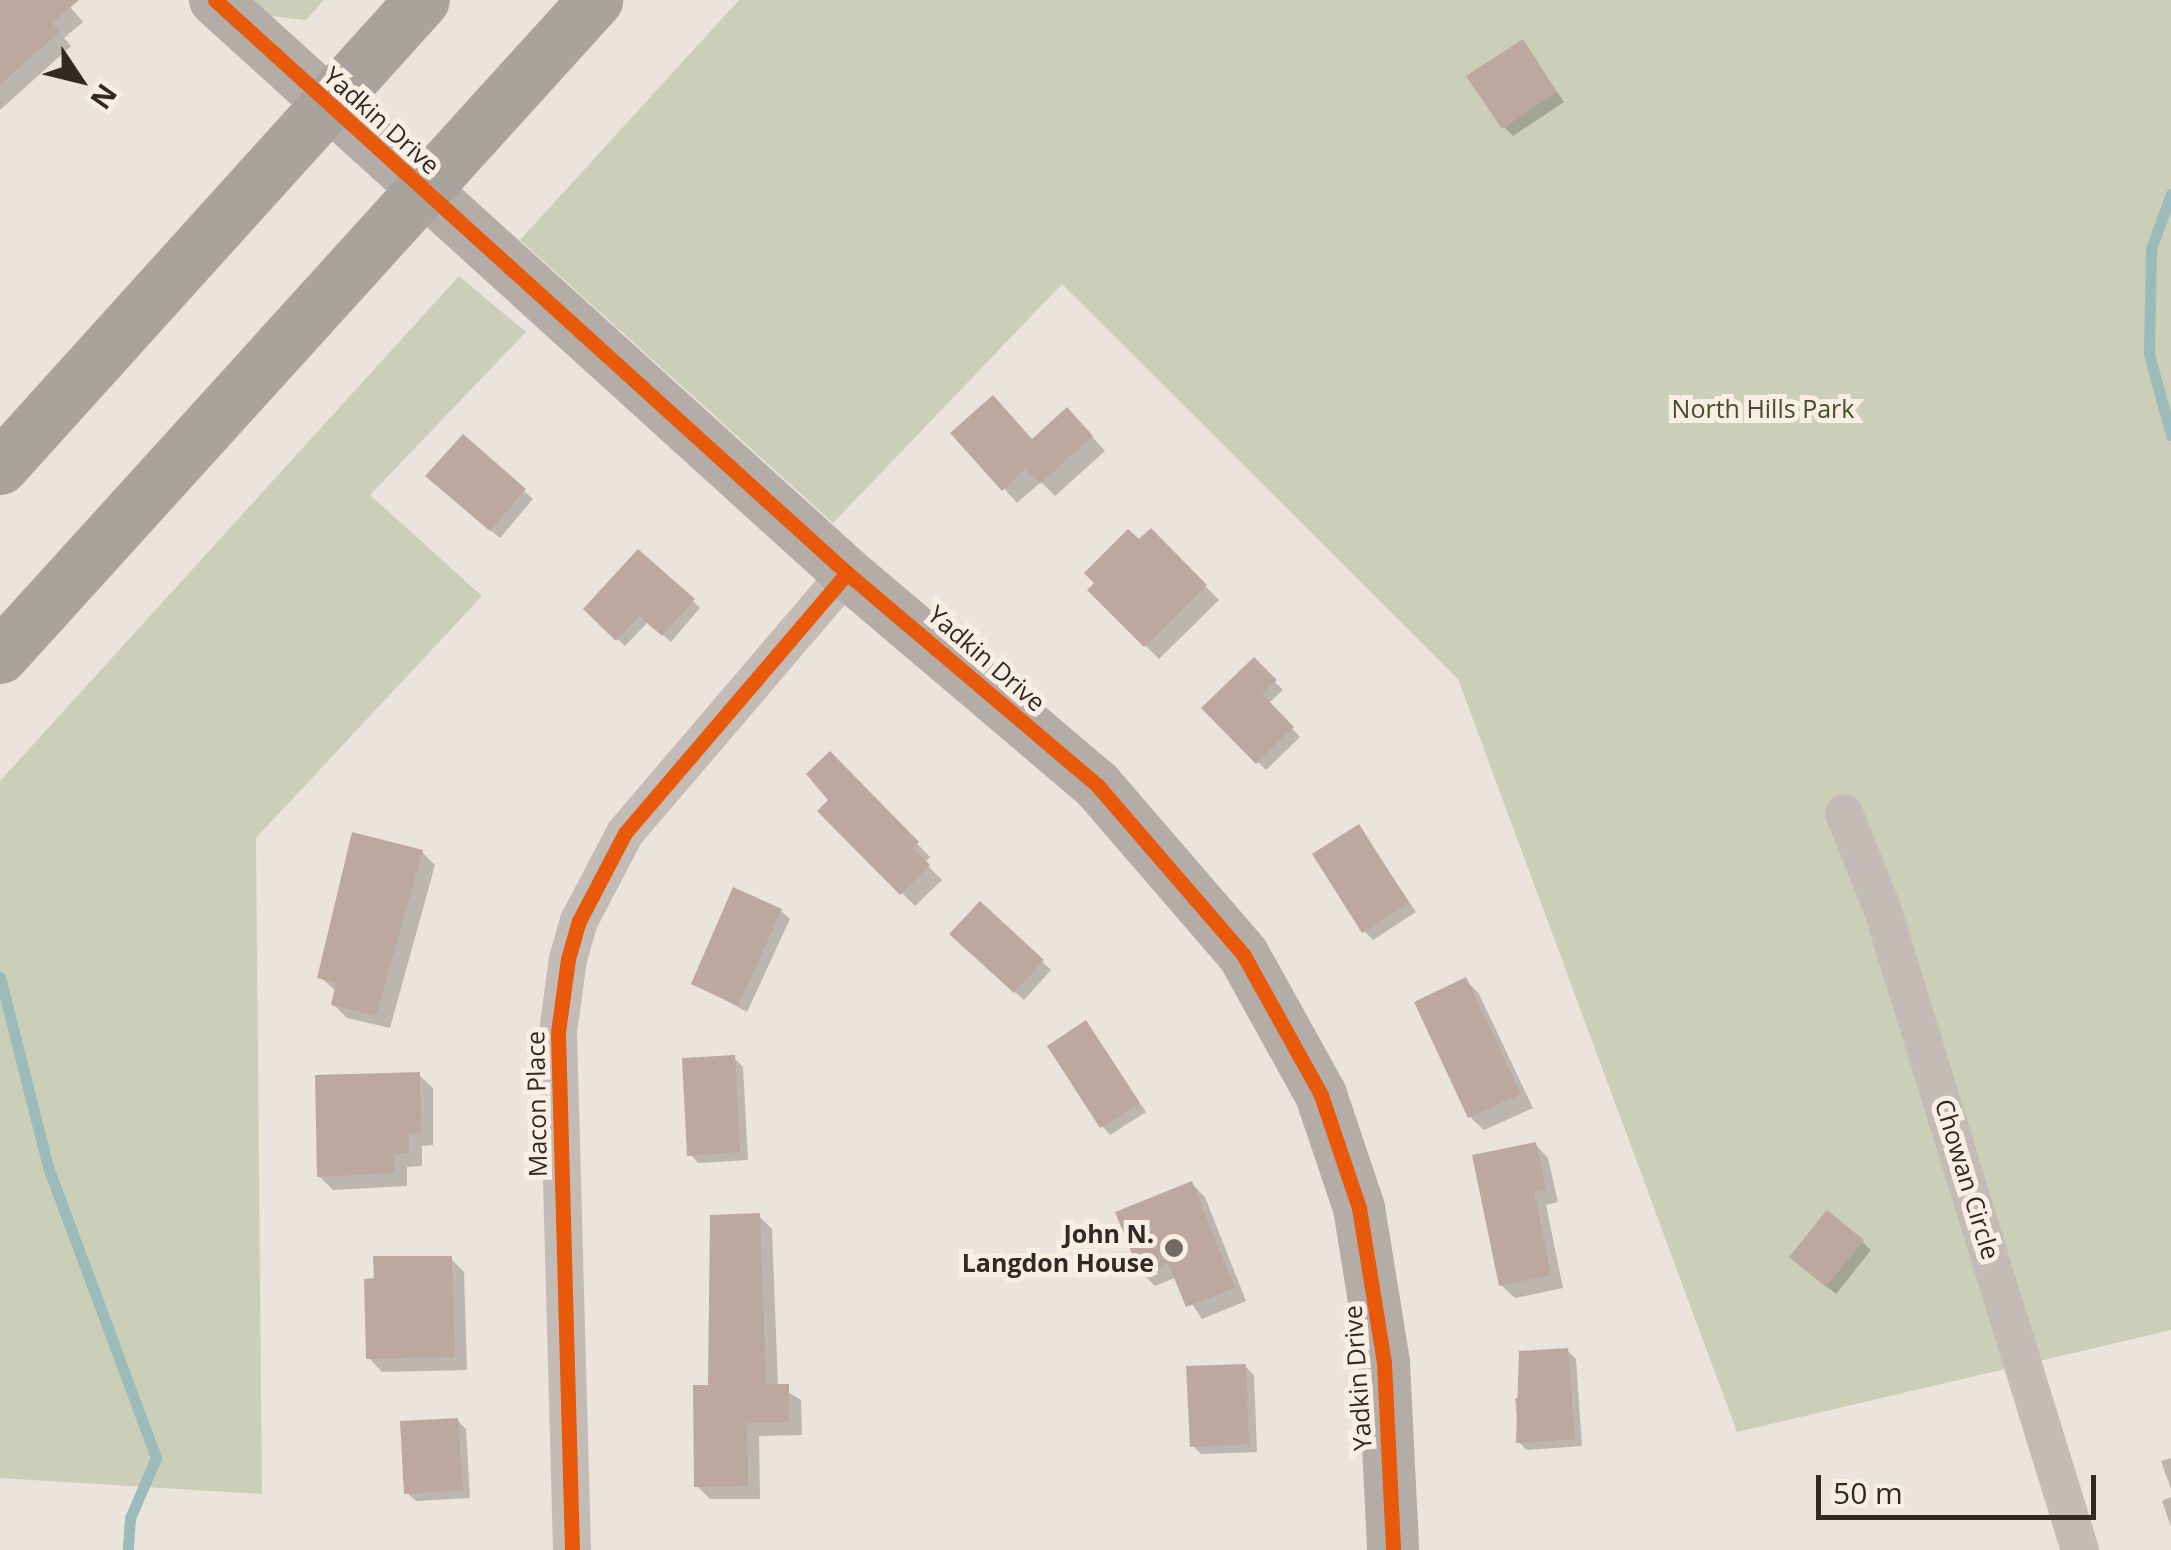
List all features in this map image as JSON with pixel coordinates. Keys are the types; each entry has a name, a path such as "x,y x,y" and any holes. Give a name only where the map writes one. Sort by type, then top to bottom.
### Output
{"highway":[{"path":"0,656 595,0"},
{"path":"0,467 416,6"}],"street":[{"name":"Yadkin Drive","path":"215,0 847,573 1086,775 1156,846 1243,954 1299,1047 1345,1159 1375,1285 1393,1550"},
{"name":"Macon Place","path":"572,1550 558,1032 574,940 624,832 847,573"},
{"name":"Chowan Circle","path":"1844,813 1882,908 2080,1550"}],"green space":[{"path":"249,0 324,0 306,20 270,16"},
{"name":"North Hills Park","path":"739,0 2171,0 2171,1330 1737,1432 1458,679 1062,284 833,523 520,240"},
{"path":"459,276 526,332 370,495 482,596 256,838 262,1494 0,1478 0,781"}],"building":[{"path":"0,0 79,0 52,23 60,31 0,85"},
{"path":"1523,39 1557,92 1502,129 1466,76"},
{"path":"993,395 1032,439 1067,407 1093,436 1040,484 1026,469 1002,491 950,433"},
{"path":"463,434 526,489 490,531 425,476"},
{"path":"1151,528 1207,585 1144,647 1087,590 1094,583 1084,573 1128,529 1139,539"},
{"path":"638,549 695,599 662,636 639,616 616,641 583,609"},
{"path":"1254,657 1277,680 1262,694 1294,727 1256,764 1201,708"},
{"path":"830,751 919,842 913,848 930,865 900,895 817,811 828,800 806,774"},
{"path":"1359,824 1409,903 1362,933 1312,854"},
{"path":"352,832 423,850 376,1016 331,1005 336,983 317,978"},
{"path":"733,887 782,909 738,1006 691,984"},
{"path":"980,901 1044,960 1014,993 949,934"},
{"path":"1466,977 1521,1094 1468,1118 1414,1002"},
{"path":"1086,1020 1140,1103 1100,1128 1047,1046"},
{"path":"735,1055 740,1152 687,1156 682,1058"},
{"path":"420,1072 421,1133 409,1133 409,1153 394,1154 395,1173 317,1177 315,1075"},
{"path":"1536,1142 1546,1189 1534,1192 1551,1275 1499,1286 1472,1155"},
{"name":"John N. Langdon House","path":"1192,1181 1235,1288 1186,1307 1168,1263 1140,1274 1115,1212"},
{"path":"1827,1210 1864,1240 1826,1287 1789,1257"},
{"path":"760,1213 766,1384 789,1384 789,1422 747,1423 748,1486 694,1487 693,1385 708,1385 710,1215"},
{"path":"373,1256 452,1256 455,1357 366,1359 364,1279 374,1278"},
{"path":"1568,1348 1575,1439 1516,1443 1519,1351"},
{"path":"1246,1364 1249,1444 1190,1447 1186,1366"},
{"path":"458,1418 463,1490 404,1494 400,1421"}],"waterway":[{"path":"2171,194 2151,249 2149,354 2171,435"},
{"path":"0,977 48,1167 156,1458 130,1518 128,1550"}],"cycle path":[{"path":"215,0 847,573 1097,785 1243,954 1321,1095 1359,1208 1384,1363 1393,1550"},
{"path":"572,1550 558,1032 568,959 579,921 625,833 847,573"}],"place":[{"name":"John N. Langdon House","path":"1174,1248"}]}
